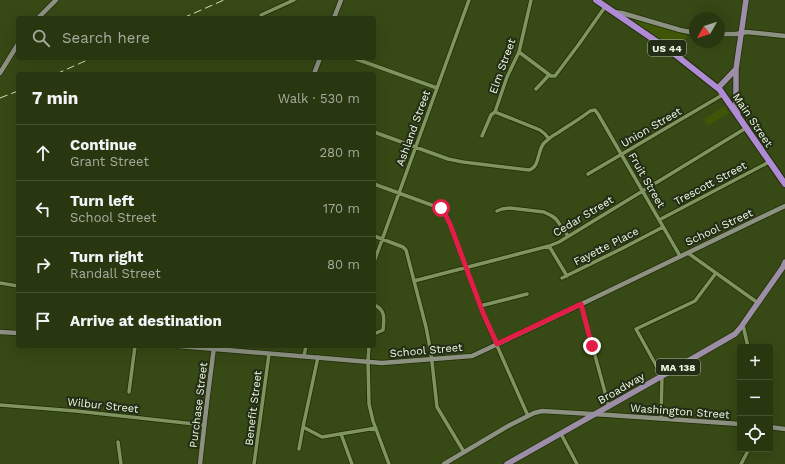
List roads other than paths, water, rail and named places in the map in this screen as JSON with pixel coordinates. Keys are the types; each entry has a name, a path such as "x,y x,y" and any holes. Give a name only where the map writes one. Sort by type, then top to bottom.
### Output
{"highway":[{"name":"US 44","path":"596,0 672,52 718,88"},
{"name":"Main Street","path":"718,88 724,94 785,184"}],"main road":[{"path":"738,115 736,103 736,69 746,0"},
{"path":"718,88 736,69"},
{"path":"726,79 735,82 736,86"},
{"name":"Broadway","path":"507,464 735,334 784,265"}],"street":[{"path":"40,16 56,0"},
{"path":"261,15 294,0"},
{"path":"335,16 341,0"},
{"name":"Ashland Street","path":"376,256 469,0"},
{"name":"Elm Street","path":"482,136 491,115 495,112 507,77 519,52 531,0"},
{"path":"519,52 553,77 557,74 605,7"},
{"path":"612,12 689,32"},
{"path":"725,34 748,32 785,36"},
{"path":"0,73 16,47"},
{"path":"315,72 319,60"},
{"path":"359,60 437,88"},
{"path":"536,89 549,75"},
{"name":"Union Street","path":"588,174 724,94"},
{"name":"Fruit Street","path":"549,139 590,111 595,110 680,256"},
{"path":"376,133 416,148 461,162 528,170 534,168 541,147 549,139 545,134 536,129 495,112"},
{"name":"Cedar Street","path":"414,281 549,246 746,128"},
{"name":"Trescott Street","path":"659,220 769,162"},
{"path":"376,185 443,210 450,224 480,306 528,416 444,464"},
{"name":"School Street","path":"222,348 268,354 386,363 472,356 785,206"},
{"path":"497,211 510,208 544,212 556,219 568,236"},
{"name":"Fayette Place","path":"549,246 567,276 663,227"},
{"path":"376,237 405,249 427,333 432,359 437,407 464,452"},
{"path":"688,253 758,303"},
{"path":"661,419 662,376 636,329 695,301 716,273"},
{"path":"562,278 567,276"},
{"path":"0,283 16,286"},
{"path":"480,306 527,294"},
{"path":"581,304 609,407"},
{"path":"376,306 382,309 384,316 383,330 376,333"},
{"path":"743,324 747,344"},
{"path":"0,332 16,333"},
{"path":"129,392 135,348"},
{"name":"Purchase Street","path":"200,464 214,348"},
{"path":"304,356 306,348"},
{"path":"369,348 369,404 371,417 389,464"},
{"name":"Benefit Street","path":"254,464 268,354"},
{"path":"299,450 318,357"},
{"name":"Wilbur Street","path":"0,405 76,411 204,425"},
{"name":"Washington Street","path":"528,416 537,412 545,411 737,424"},
{"path":"303,427 322,437 376,428"},
{"path":"773,427 785,429"},
{"path":"340,434 352,464"},
{"path":"561,434 577,464"},
{"path":"118,442 121,464"},
{"path":"740,464 747,452"}],"railway":[{"path":"188,16 224,0"},
{"path":"60,72 88,60"},
{"path":"0,98 16,92"}]}
